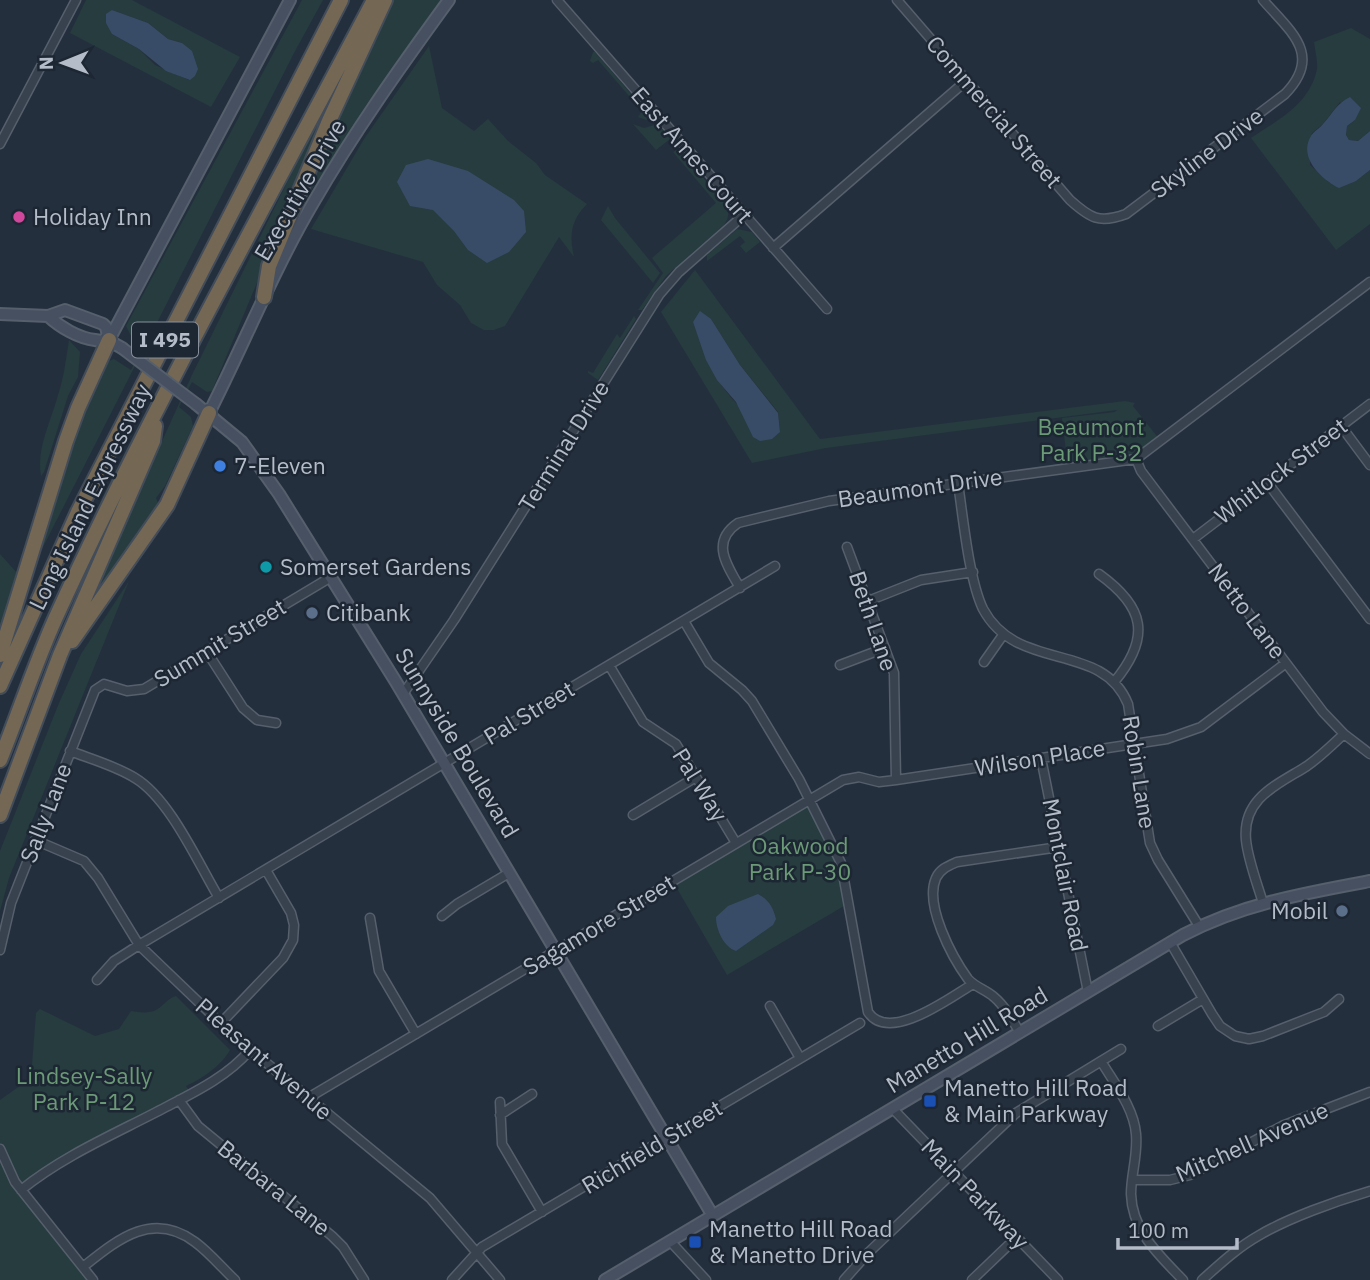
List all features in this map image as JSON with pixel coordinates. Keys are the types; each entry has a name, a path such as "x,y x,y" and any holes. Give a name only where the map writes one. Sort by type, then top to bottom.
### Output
{"highway":[{"name":"Long Island Expressway","path":"0,685 78,512 341,0"},
{"name":"Long Island Expressway","path":"0,760 55,620 157,410 374,0"},
{"path":"264,297 269,266 334,110 385,0"},
{"path":"0,655 66,441 109,340"},
{"path":"0,815 60,655 153,441 157,410"},
{"path":"60,655 78,635 167,505 209,413"}],"main road":[{"path":"109,340 290,0"},
{"name":"Executive Drive","path":"209,413 264,297 312,205 359,127 449,0"},
{"name":"Sunnyside Boulevard","path":"0,314 48,316 65,310 103,324 109,340"},
{"name":"Sunnyside Boulevard","path":"48,316 61,327 93,340 109,340 122,348 209,413 242,442 258,463 403,694 713,1216"},
{"name":"Manetto Hill Road","path":"605,1280 1199,926 1263,902 1370,881"}],"street":[{"path":"0,144 76,0"},
{"name":"East Ames Court","path":"557,0 827,309"},
{"name":"Commercial Street","path":"897,0 1070,200 1095,218"},
{"name":"Skyline Drive","path":"1095,218 1112,219 1125,214 1285,94 1296,82 1304,64 1301,45 1264,0"},
{"path":"773,248 967,80"},
{"name":"Terminal Drive","path":"403,694 454,620 659,295 679,272 744,215"},
{"name":"Beaumont Drive","path":"740,587 726,563 722,545 730,529 738,523 829,501 1136,459 1370,282"},
{"name":"Whitlock Street","path":"1192,538 1370,404"},
{"path":"1341,426 1370,466"},
{"name":"Netto Lane","path":"1136,459 1141,471 1323,712 1344,734 1370,754"},
{"path":"1267,482 1370,619"},
{"path":"958,483 976,591 984,610 1003,635 1024,647 1099,669 1115,681 1131,662 1136,651 1138,628 1136,617 1125,596 1099,574"},
{"name":"Beth Lane","path":"847,547 894,673 896,780"},
{"name":"Pal Street","path":"97,980 114,961 139,945 775,566"},
{"path":"868,601 921,580 973,572"},
{"name":"Summit Street","path":"104,684 127,691 144,689 331,577"},
{"path":"684,621 709,663 752,701 809,800 841,863 868,1012 876,1020 897,1023 909,1020 973,984"},
{"path":"984,662 1003,635"},
{"path":"840,666 886,648"},
{"path":"208,652 243,708 257,720 276,723"},
{"name":"Wilson Place","path":"896,780 1167,739 1201,727 1286,663"},
{"name":"Pal Way","path":"609,665 643,722 676,744 736,844"},
{"name":"Robin Lane","path":"1115,681 1128,704 1150,843 1199,926"},
{"name":"Sally Lane","path":"0,950 11,903 34,840 91,698 95,690 104,684"},
{"path":"1263,902 1246,841 1246,824 1250,811 1267,790 1309,764 1344,734"},
{"path":"70,751 122,771 150,790 167,810 219,898"},
{"name":"Montclair Road","path":"1041,758 1088,992"},
{"path":"633,815 696,777"},
{"name":"Sagamore Street","path":"308,1098 809,800 850,778 879,782 896,780"},
{"name":"Pleasant Avenue","path":"34,840 76,856 91,867 139,945 250,1050 430,1198 500,1280"},
{"path":"1020,1033 1000,1004 966,976 939,923 933,896 937,875 945,867 957,862 1059,847"},
{"path":"221,1023 284,958 293,940 294,925 291,913 266,870"},
{"path":"442,916 509,873"},
{"path":"370,918 379,971 416,1034"},
{"path":"1170,943 1220,1026 1228,1033 1249,1039 1263,1036 1324,1012 1339,999"},
{"path":"1158,1026 1203,999"},
{"path":"769,1006 800,1058"},
{"name":"Richfield Street","path":"452,1280 476,1253 860,1023"},
{"path":"844,1280 868,1253 1016,1113 1121,1049"},
{"path":"21,1190 54,1166 226,1073 250,1050"},
{"path":"1101,1061 1125,1101 1135,1126 1137,1157 1132,1180 1133,1209 1144,1237 1183,1280"},
{"name":"Mitchell Avenue","path":"1132,1180 1170,1180 1190,1175 1282,1126 1370,1092"},
{"path":"500,1115 532,1094"},
{"name":"Barbara Lane","path":"178,1100 198,1126 332,1236 343,1247 365,1280"},
{"path":"500,1102 502,1144 542,1212"},
{"name":"Main Parkway","path":"892,1109 1058,1280"},
{"path":"0,1149 6,1166 21,1190 93,1280"},
{"path":"1202,1280 1231,1254 1259,1235 1370,1191"},
{"path":"83,1267 127,1235 144,1229 166,1229 196,1242 236,1280"},
{"path":"972,1280 1017,1237"},
{"path":"670,1241 706,1280"}],"green space":[{"path":"86,0 132,0 240,57 211,107 70,33","holes":["112,10 148,23 168,39 182,43 189,80 155,65 139,49 112,34"]},
{"path":"302,0 323,0 41,551 71,449 104,363 114,359 131,370 144,344 131,336 126,326"},
{"path":"393,0 442,0 310,192 319,162"},
{"path":"1351,28 1370,39 1370,131 1358,141 1349,140 1346,135 1347,126 1355,120 1340,102 1323,124 1312,133 1310,165 1330,183 1356,181 1370,170 1370,224 1336,250 1251,138 1292,110 1308,92 1317,69 1314,42"},
{"path":"429,46 442,108 474,131 488,119 508,141 536,163 545,175 587,204 573,228 574,257 559,237 505,326 494,330 484,330 471,323 460,305 437,285 423,262 311,229 364,139"},
{"path":"593,52 652,118 646,120 638,117 642,111 598,60 593,63 590,61"},
{"path":"336,83 298,184 212,391 207,392 192,382 179,407 191,417 193,426 165,486 156,498 158,503 96,595 93,594 191,377"},
{"path":"633,124 644,128 658,124 670,139 656,150"},
{"path":"678,149 725,203 728,217 724,225 666,276 642,310 638,310 663,273 652,258 716,203 673,152"},
{"path":"608,206 660,273 653,283 601,220"},
{"path":"737,229 752,232 760,242 746,253 740,246 745,242 740,236 707,261 707,255"},
{"name":"Beaumont Park P-32","path":"695,270 820,439 1125,401 1135,403 1133,406 1160,440 1136,459 1068,468 1062,418 1117,410 826,448 752,463 661,312","holes":["711,319 740,365 778,412 780,432 747,413 729,395 711,366 693,322"]},
{"path":"634,316 636,319 598,380 588,371 593,373 617,334 620,338"},
{"path":"69,340 80,352 78,377 68,396 41,476 42,445 62,381"},
{"path":"0,554 18,574 0,629"},
{"path":"129,581 9,878 0,911 0,851 81,654"},
{"name":"Oakwood Park P-30","path":"808,803 839,863 844,906 727,975 675,885"},
{"name":"Lindsey-Sally Park P-12","path":"176,996 230,1050 222,1061 186,1086 191,1093 53,1165 22,1188 96,1280 0,1280 0,1100 31,1078 36,1013 40,1009 95,1036 119,1029 131,1011 153,1011"}],"water":[{"path":"112,10 148,23 168,39 182,43 192,51 198,69 195,76 190,80 166,71 139,49 112,34 106,23 106,14"},
{"path":"1350,97 1361,108 1355,120 1347,126 1346,135 1349,140 1358,141 1370,131 1370,170 1356,181 1339,188 1319,173 1307,152 1311,136 1338,106"},
{"path":"428,159 468,171 514,200 524,211 526,232 509,252 487,263 468,250 433,210 410,206 397,182 406,165"},
{"path":"700,311 711,319 740,365 778,413 780,432 772,439 760,441 753,437 736,402 717,380 706,360 693,322"},
{"path":"758,894 770,904 776,919 773,925 736,951 728,946 722,937 716,917 728,906"}],"place":[{"name":"Holiday Inn","path":"19,217"},
{"name":"7-Eleven","path":"220,466"},
{"name":"Somerset Gardens","path":"266,567"},
{"name":"Citibank","path":"312,613"},
{"name":"Mobil","path":"1342,911"},
{"name":"Manetto Hill Road & Main Parkway","path":"930,1101"},
{"name":"Manetto Hill Road & Manetto Drive","path":"695,1242"}]}
